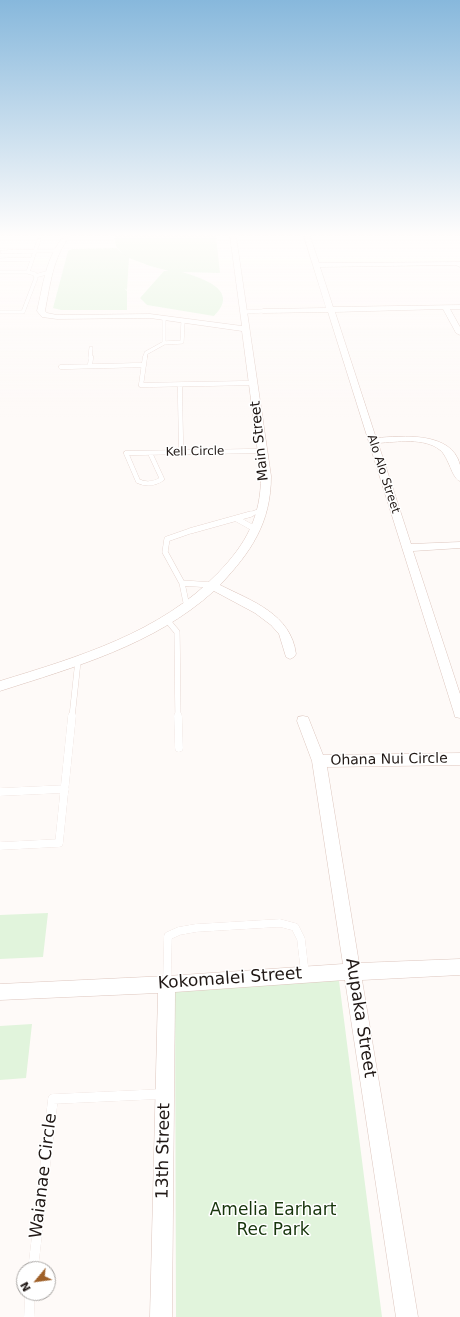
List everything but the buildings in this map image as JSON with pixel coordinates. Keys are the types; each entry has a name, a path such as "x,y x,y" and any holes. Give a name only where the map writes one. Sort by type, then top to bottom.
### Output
{"street":[{"path":"44,297 41,311 45,315 56,317 150,316 183,322 246,329"},
{"name":"Main Street","path":"0,686 112,649 155,628 188,607 213,586 242,553 255,529 265,501 266,476 242,297"},
{"name":"Alo Alo Street","path":"326,297 460,713"},
{"path":"263,311 460,306"},
{"path":"445,307 460,333"},
{"path":"372,441 413,439 433,443 450,454 460,478"},
{"path":"407,548 460,545"},
{"path":"213,586 266,615 277,623 287,639 290,654"},
{"name":"Aupaka Street","path":"303,721 319,761 407,1317"},
{"name":"Ohana Nui Circle","path":"319,761 460,759"},
{"name":"Kokomalei Street","path":"0,992 167,984 305,974 460,967"},
{"name":"13th Street","path":"161,1317 167,984"}],"lane":[{"path":"0,312 23,312 28,297"},
{"path":"244,312 263,311"},
{"path":"164,319 164,343"},
{"path":"183,322 182,342 164,343 146,353 141,385 254,383"},
{"path":"90,366 91,348"},
{"path":"61,367 144,365"},
{"path":"180,385 181,452"},
{"name":"Kell Circle","path":"150,453 162,479 160,481 146,484 138,480 126,453 263,451"},
{"path":"188,607 182,583 165,552 168,539 182,533 237,519 262,510"},
{"path":"237,519 255,529"},
{"path":"182,583 213,586"},
{"path":"167,620 177,632 179,748"},
{"path":"0,846 59,843 78,661"},
{"path":"0,792 65,789"},
{"path":"167,984 168,936 179,931 196,928 280,923 295,926 301,939 305,974"},
{"name":"Waianae Circle","path":"34,1261 53,1099 165,1094"},
{"path":"29,1317 30,1301"}],"green space":[{"path":"56,297 127,297 127,310 61,310 53,308"},
{"path":"223,297 223,299 221,307 214,316 147,305 140,298"},
{"path":"48,913 43,957 0,959 0,915"},
{"name":"Amelia Earhart Rec Park","path":"338,973 382,1317 176,1317 175,991"},
{"path":"32,1024 26,1078 0,1080 0,1026"}]}
